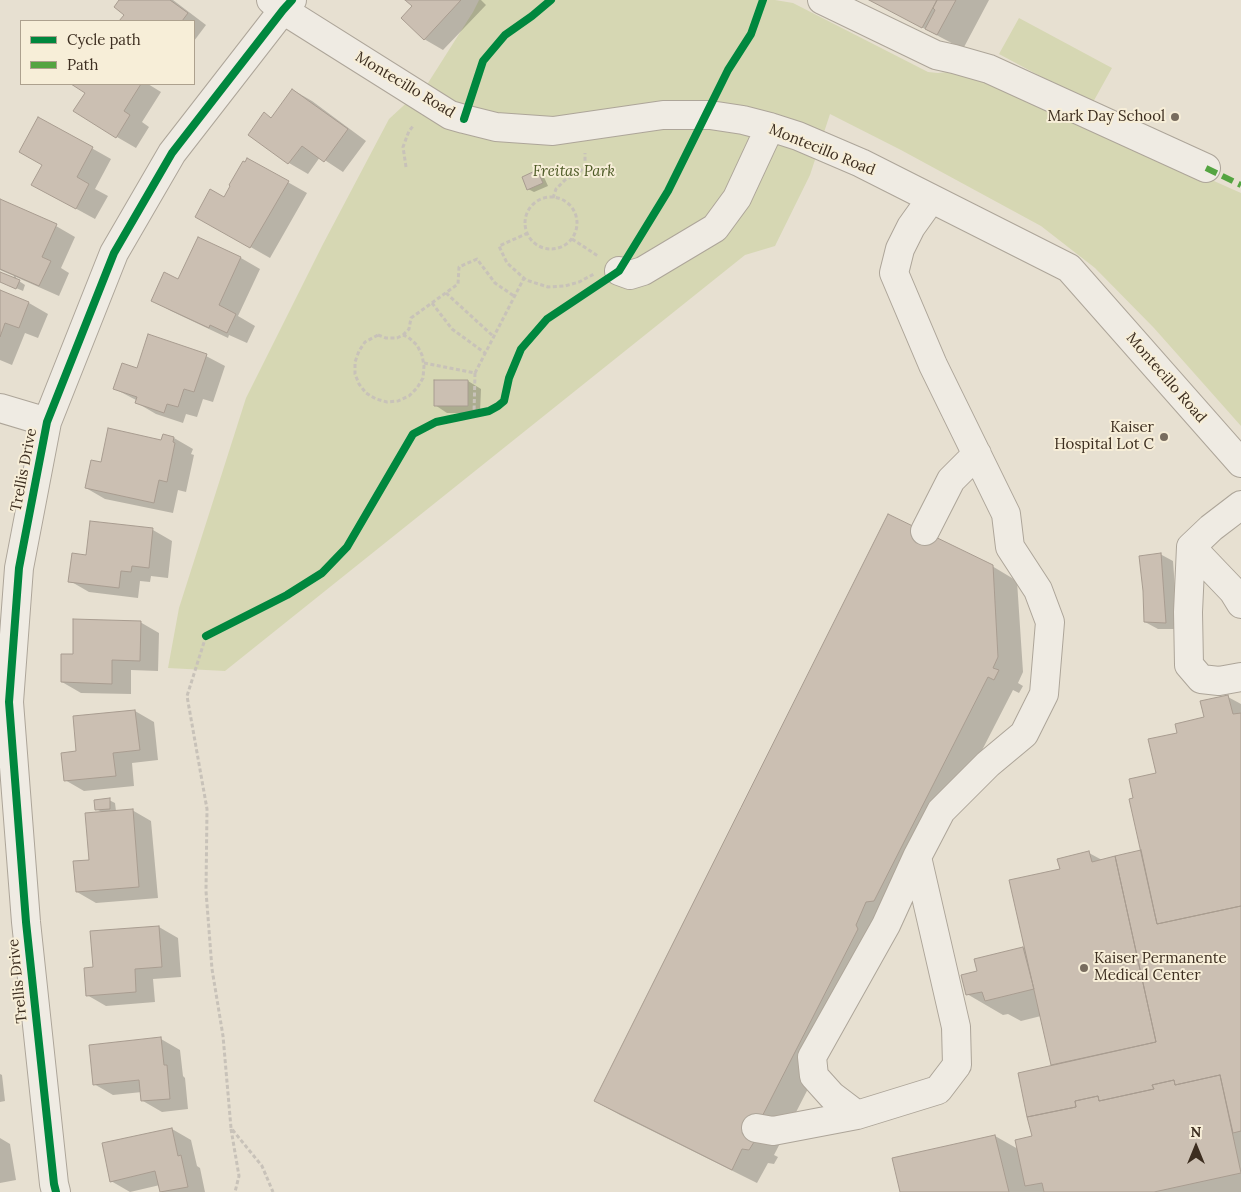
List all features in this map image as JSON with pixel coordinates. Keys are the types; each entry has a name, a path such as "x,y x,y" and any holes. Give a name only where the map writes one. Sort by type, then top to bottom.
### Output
{"street":[{"path":"822,0 936,55 954,58 989,69 1206,168"},
{"name":"Montecillo Road","path":"282,4 450,115 496,127 553,132 664,116 710,116 743,120 798,136 861,163 1069,268 1241,463"},
{"name":"Trellis Drive","path":"56,1192 26,922 9,702 19,568 47,422 114,253 172,153 282,4"},
{"path":"608,271 630,275 643,271 714,228 737,198 770,128"},
{"path":"858,1115 832,1096 814,1076 812,1056 886,925 917,857 941,811 988,764 1024,734 1044,694 1050,622 1038,590 1010,548 1006,514 933,365 894,273 900,249 911,227 931,199"},
{"path":"0,408 47,422"},
{"path":"925,532 952,480 977,454"},
{"path":"1241,505 1211,528 1191,548 1189,577 1190,664 1201,679 1219,681 1241,677"},
{"path":"1191,548 1233,591 1241,604"},
{"path":"756,1128 773,1131 858,1115 938,1090 957,1064 956,1027 917,857"}],"path":[{"path":"553,198 556,189 564,180 580,172 585,165 581,128"},
{"path":"403,147 406,167"},
{"path":"553,198 565,201 576,214 577,223 572,239 558,248 541,247 534,242 528,233 526,219 528,211 541,200 553,198"},
{"path":"528,233 499,246 508,263 524,278 548,287 565,286 608,271"},
{"path":"403,335 417,345 422,355 424,363 423,378 409,396 398,401 387,402 376,399 366,393 359,384 355,374 355,362 359,351 365,342 378,335 386,338 397,338 403,335 409,329 411,318 458,284 459,267 476,259 495,283 514,296"},
{"path":"464,416 478,413 475,373 524,278"},
{"path":"446,292 493,336"},
{"path":"432,303 452,330 485,353"},
{"path":"424,363 475,373"},
{"path":"214,632 206,636 187,696 207,809 206,892 212,969 223,1036 231,1128 238,1176 235,1192"},
{"path":"231,1128 262,1166 273,1192"}],"green space":[{"name":"Freitas Park","path":"479,0 775,0 793,3 928,72 955,71 1027,98 1241,193 1241,426 1154,328 1095,268 1041,226 830,114 810,175 775,246 745,255 225,671 168,668 179,608 246,398 322,246 389,119 428,83"},
{"path":"1019,18 1112,68 1092,104 999,54"}],"building":[{"path":"119,0 170,0 188,13 183,20 120,20 124,15 114,7"},
{"path":"405,0 461,0 424,40 401,18 412,6"},
{"path":"869,0 937,0 922,28"},
{"path":"937,0 956,0 937,35 925,29 935,10 933,8"},
{"path":"73,85 140,85 124,111 130,115 116,138 73,111 85,93"},
{"path":"292,89 348,129 324,162 302,146 288,164 248,135 264,112 271,118"},
{"path":"38,117 93,147 77,177 89,184 76,209 31,185 42,165 19,152"},
{"path":"247,158 289,181 250,248 195,217 210,189 224,197 243,161 245,162"},
{"path":"537,170 543,183 527,190 522,177"},
{"path":"0,199 57,224 42,257 51,261 39,286 0,269"},
{"path":"198,237 241,257 219,305 236,314 227,333 210,325 209,328 151,301 164,272 178,279"},
{"path":"0,272 20,280 16,289 0,282"},
{"path":"0,290 29,302 19,328 5,323 0,337"},
{"path":"148,334 207,354 194,392 184,389 178,407 167,404 164,413 135,403 137,397 113,389 122,363 137,368"},
{"path":"434,380 468,380 468,406 434,406"},
{"path":"108,428 161,440 163,434 174,437 173,442 175,443 167,482 159,480 154,503 85,488 91,460 101,462"},
{"path":"888,514 993,565 998,657 993,668 999,670 994,680 988,677 874,901 866,902 856,925 858,929 750,1140 754,1142 749,1150 742,1149 732,1170 594,1101"},
{"path":"90,521 153,528 149,568 132,566 131,572 121,571 119,588 68,582 72,553 86,555"},
{"path":"1161,553 1166,623 1144,622 1139,556"},
{"path":"73,619 141,621 140,661 112,660 112,684 61,682 61,654 73,654"},
{"path":"1228,695 1233,714 1241,713 1241,906 1157,924 1129,799 1133,798 1129,779 1156,773 1148,739 1177,733 1175,724 1204,717 1200,701"},
{"path":"135,710 140,750 113,753 116,776 64,781 61,753 76,751 73,716"},
{"path":"110,798 110,809 95,810 94,800"},
{"path":"133,809 139,887 76,892 73,861 89,860 85,813"},
{"path":"1141,850 1157,924 1241,906 1241,1131 1233,1133 1220,1075 1175,1085 1174,1080 1152,1085 1154,1089 1099,1101 1098,1096 1075,1101 1076,1107 1027,1117 1018,1073 1156,1042 1115,856"},
{"name":"Kaiser Permanente Medical Center","path":"1089,851 1092,862 1115,856 1156,1042 1051,1065 1009,880 1060,869 1057,859"},
{"path":"159,926 162,967 135,969 136,992 86,996 84,968 93,967 90,931"},
{"path":"1023,947 1034,989 985,1001 982,992 966,995 961,975 977,971 974,959"},
{"path":"161,1037 164,1065 167,1065 170,1099 141,1101 139,1080 93,1085 89,1045"},
{"path":"1220,1075 1241,1173 1154,1192 1044,1192 1042,1183 1025,1186 1015,1140 1032,1136 1027,1117 1076,1107 1075,1101 1098,1096 1099,1101 1154,1089 1152,1085 1174,1080 1175,1085"},
{"path":"172,1128 178,1156 181,1155 188,1187 160,1192 155,1171 110,1182 102,1143"},
{"path":"995,1135 1009,1192 900,1192 892,1158"}],"marked path":[{"path":"1206,168 1241,185"}],"cycle path":[{"path":"56,1192 26,922 9,702 19,568 47,422 114,253 172,153 292,0"},
{"path":"464,119 483,61 505,35 551,0"},
{"path":"206,636 287,595 322,573 347,547 413,434 436,422 489,411 498,406 504,401 509,378 521,349 547,319 619,271 668,191 728,70 751,34 763,0"}],"place":[{"name":"Mark Day School","path":"1175,117"},
{"name":"Kaiser Hospital Lot C","path":"1164,437"},
{"name":"Kaiser Permanente Medical Center","path":"1084,968"}]}
